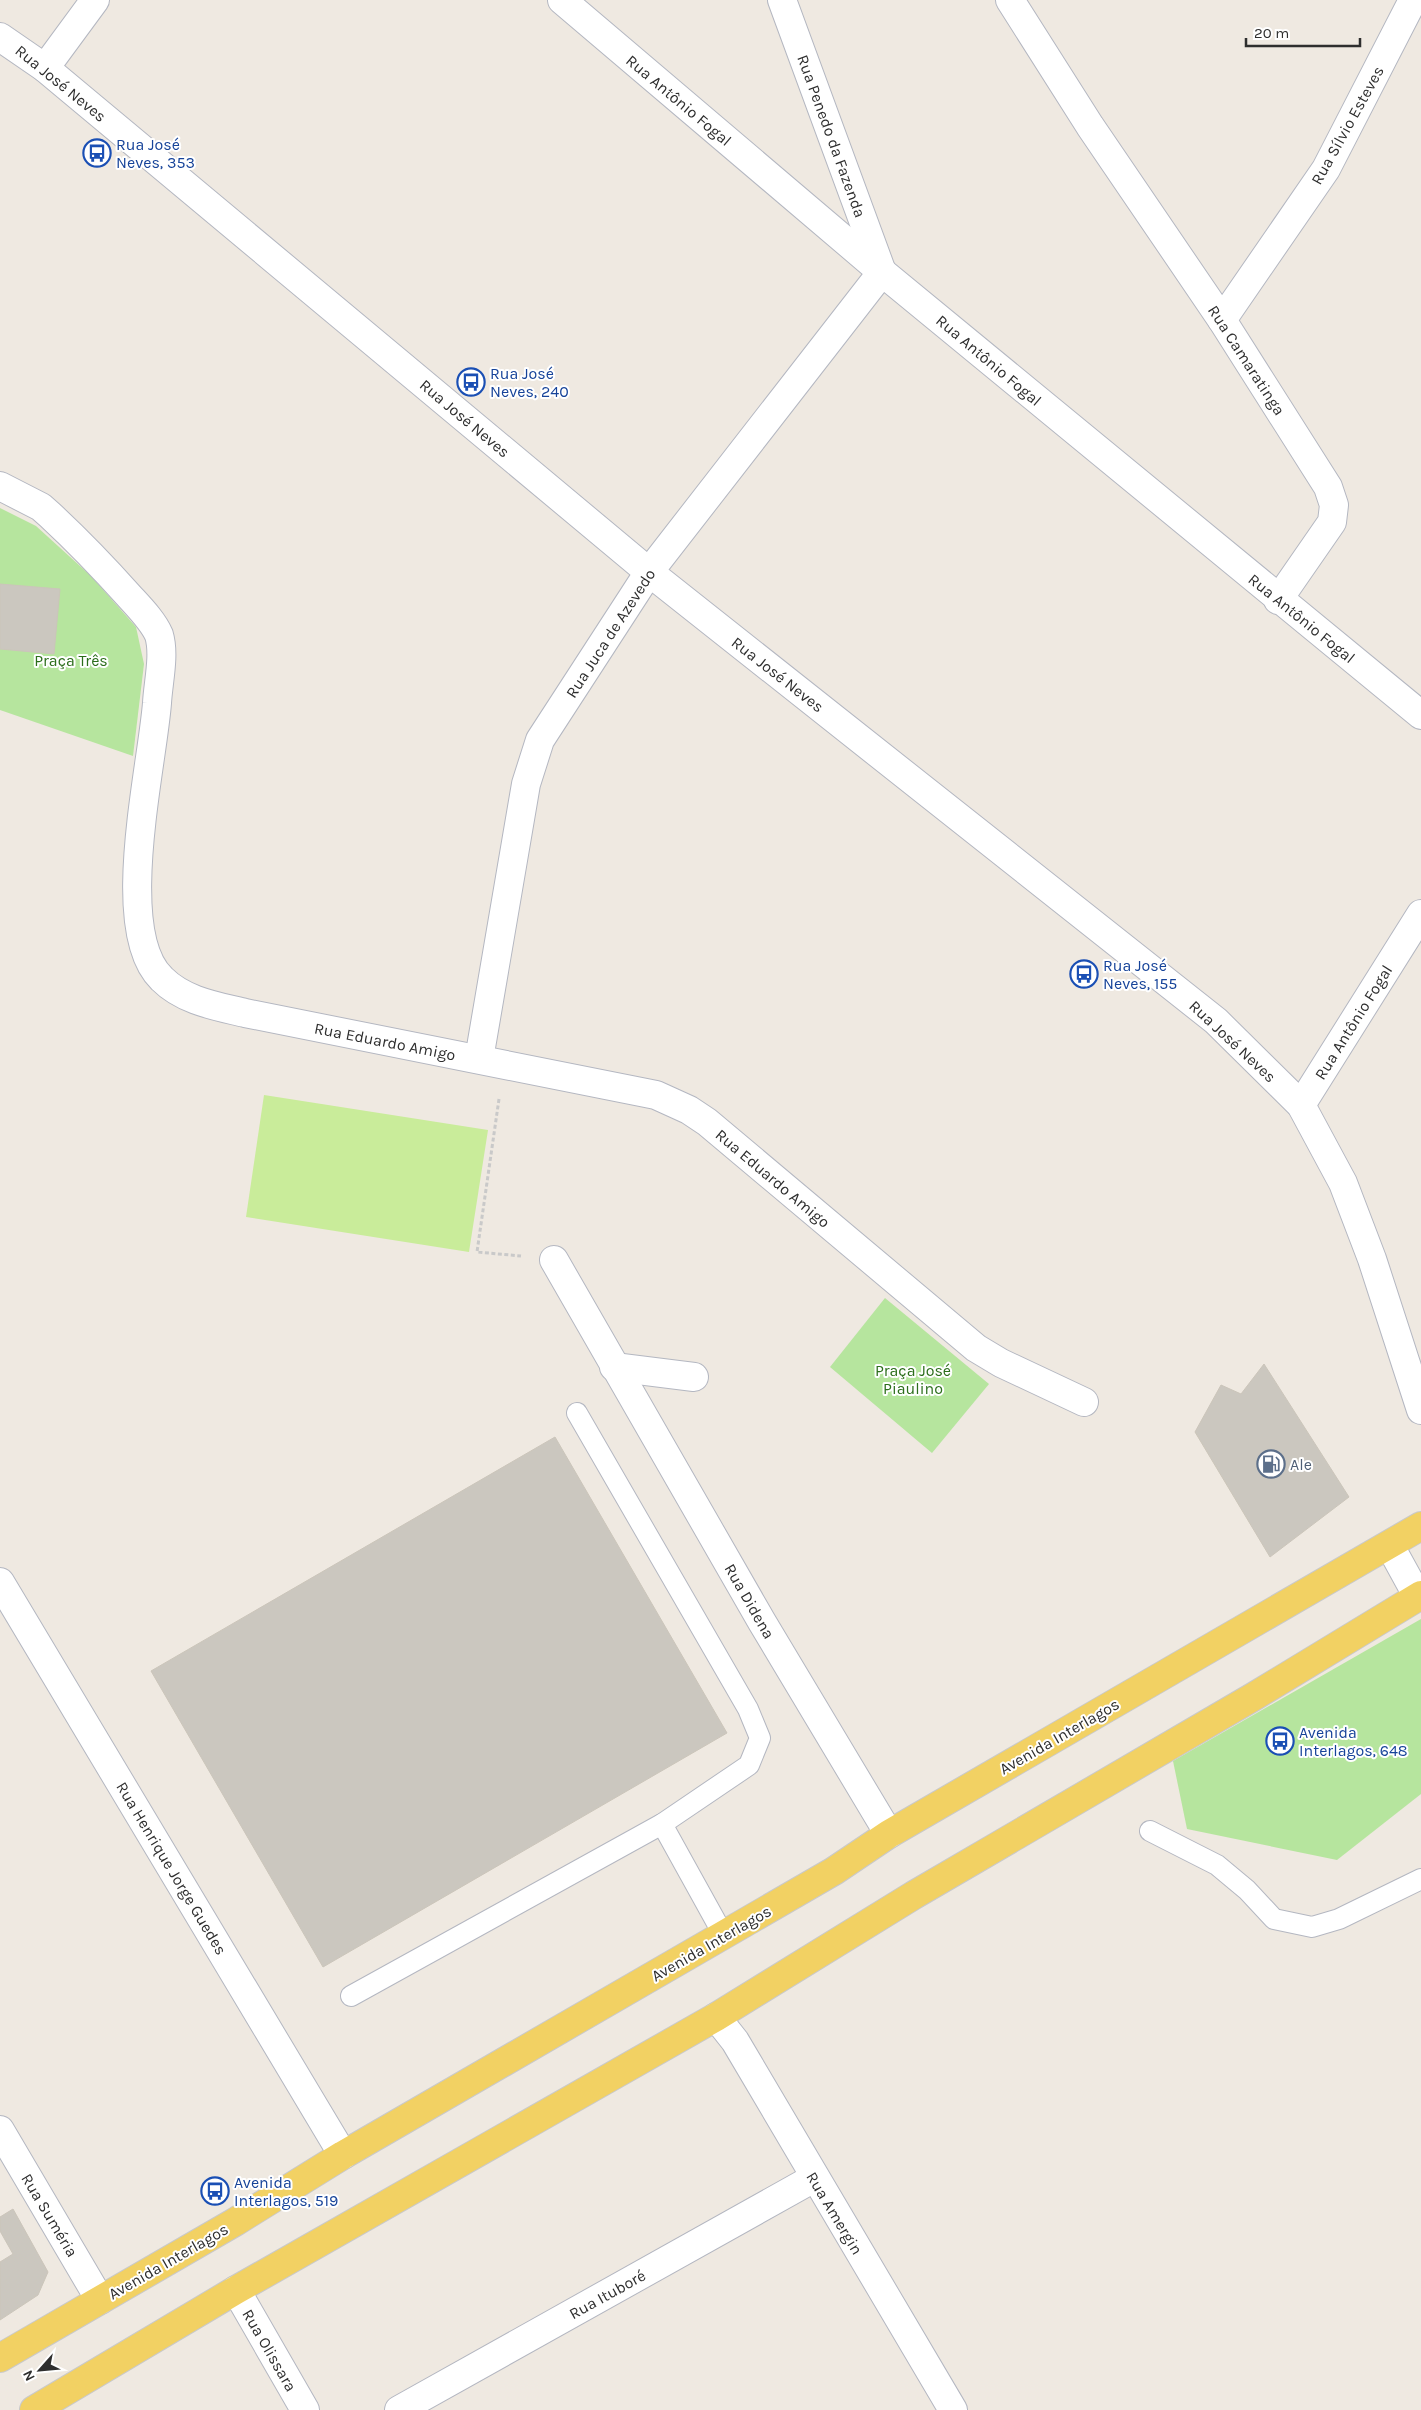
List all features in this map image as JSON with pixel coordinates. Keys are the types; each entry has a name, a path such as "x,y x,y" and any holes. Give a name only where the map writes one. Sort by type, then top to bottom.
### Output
{"main road":[{"name":"Avenida Interlagos","path":"0,2358 235,2222 343,2155 724,1936 834,1871 889,1834 1390,1546 1421,1526"},
{"path":"34,2410 236,2290 716,2017 914,1895 1254,1698 1419,1596"}],"street":[{"path":"45,68 96,0"},
{"name":"Rua Antônio Fogal","path":"562,0 882,272 1278,600 1421,715"},
{"name":"Rua Penedo da Fazenda","path":"782,0 882,272"},
{"name":"Rua Camaratinga","path":"1010,0 1090,126 1222,320 1328,487 1334,505 1332,522 1278,600"},
{"name":"Rua Sílvio Esteves","path":"1222,320 1326,170 1413,0"},
{"name":"Rua José Neves","path":"0,36 45,68 649,572 1216,1021 1301,1105 1343,1183 1372,1259 1421,1410"},
{"name":"Rua Juca de Azevedo","path":"492,1062 526,784 540,740 649,572 882,272"},
{"name":"Rua Eduardo Amigo","path":"0,486 40,507 50,515 117,583 150,621 158,635 161,652 154,736 136,869 136,896 144,951 161,979 178,991 208,1004 656,1095 689,1110 707,1122 976,1348 1001,1363 1084,1402"},
{"name":"Rua Antônio Fogal","path":"1301,1105 1421,914"},
{"name":"Rua Didena","path":"554,1260 762,1622 889,1834"},
{"path":"614,1367 694,1377"},
{"path":"1390,1546 1419,1596"},
{"name":"Rua Henrique Jorge Guedes","path":"0,1582 343,2155"},
{"name":"Rua Amergin","path":"716,2017 735,2041 946,2408"},
{"name":"Rua Suméria","path":"0,2130 100,2300"},
{"name":"Rua Ituboré","path":"399,2410 814,2178"},
{"name":"Rua Olissara","path":"236,2290 305,2410"}],"lane":[{"path":"351,1996 662,1824 749,1765 760,1738 748,1709 577,1413"},
{"path":"662,1824 724,1936"},
{"path":"1150,1831 1217,1865 1247,1890 1274,1918 1312,1927 1339,1919 1421,1879"}],"path":[{"path":"492,1062 477,1252 554,1260"}],"green space":[{"name":"Praça Três","path":"0,508 36,526 91,576 136,627 144,664 133,756 0,710"},
{"path":"264,1095 488,1130 469,1252 246,1217"},
{"name":"Praça José Piaulino","path":"885,1298 989,1384 932,1453 830,1367"},
{"path":"1421,1619 1421,1794 1337,1860 1187,1829 1173,1761"}],"building":[{"path":"0,584 60,589 54,654 0,649"},
{"name":"Ale","path":"1264,1364 1349,1497 1270,1557 1195,1432 1221,1385 1241,1394"},
{"path":"555,1437 727,1733 323,1967 151,1671"},
{"path":"13,2209 48,2272 38,2295 0,2320 0,2262 13,2254 0,2231 0,2217"}],"place":[{"name":"Rua José Neves, 353","path":"97,153"},
{"name":"Rua José Neves, 240","path":"471,382"},
{"name":"Rua José Neves, 155","path":"1084,974"},
{"name":"Ale","path":"1271,1464"},
{"name":"Avenida Interlagos, 648","path":"1280,1741"},
{"name":"Avenida Interlagos, 519","path":"215,2191"}]}
